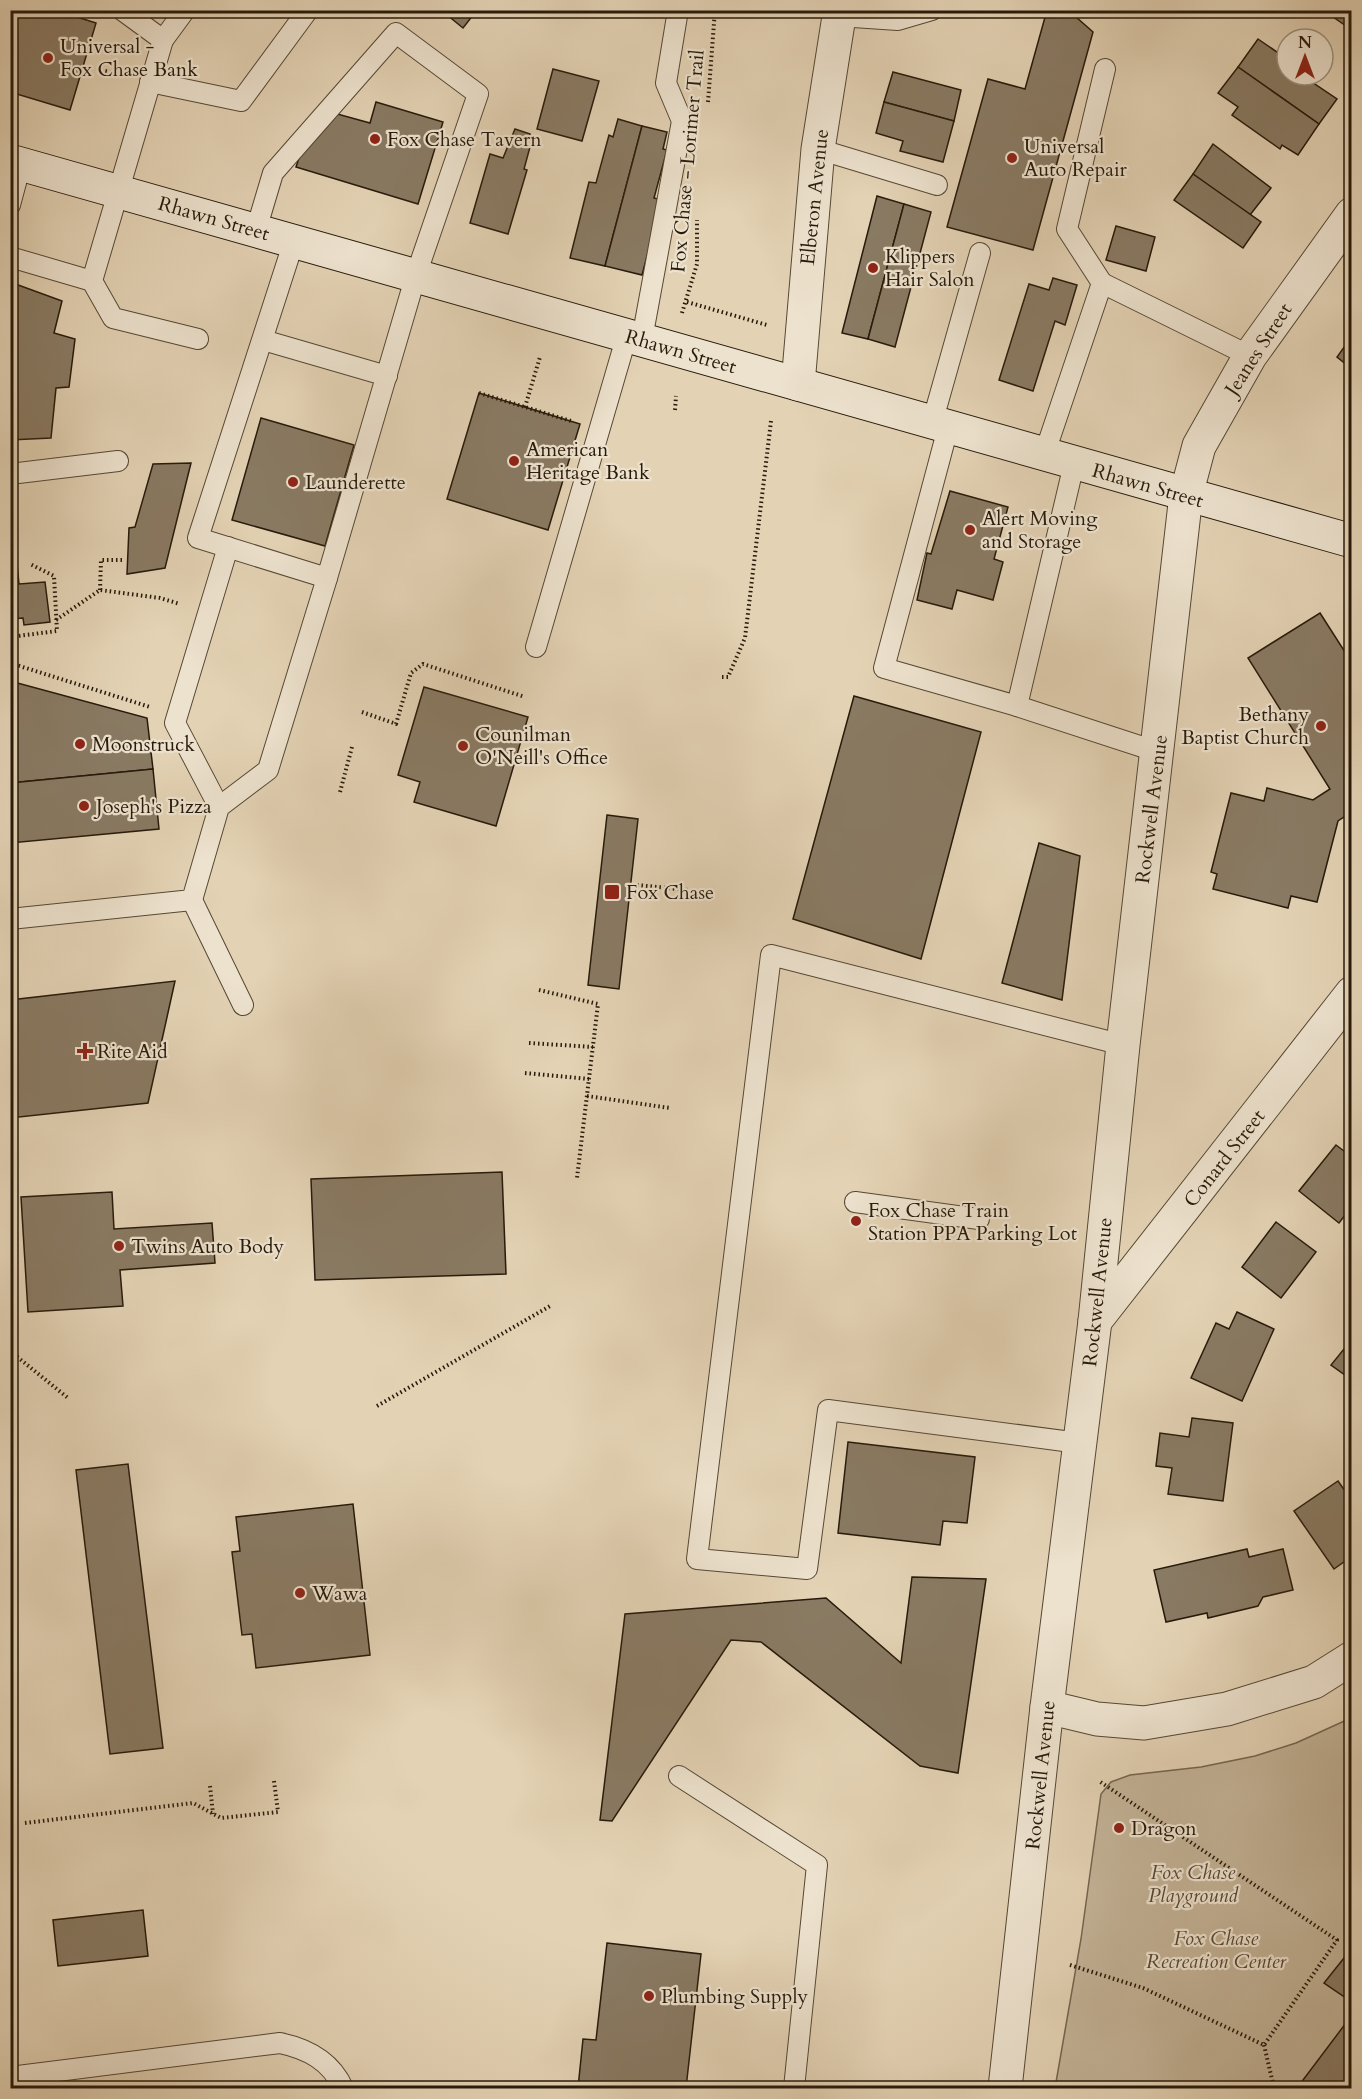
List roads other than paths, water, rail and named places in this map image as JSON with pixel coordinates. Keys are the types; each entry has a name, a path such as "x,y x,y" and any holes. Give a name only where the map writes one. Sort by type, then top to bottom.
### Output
{"street":[{"name":"Elberon Avenue","path":"798,384 818,149 839,13"},
{"name":"Rhawn Street","path":"16,162 1059,460 1352,541"},
{"name":"Jeanes Street","path":"1186,495 1199,446 1250,356 1352,214"},
{"name":"Rockwell Avenue","path":"1005,2088 1047,1707 1095,1321 1123,1045 1186,495"},
{"name":"Conard Street","path":"1095,1321 1352,993"},
{"path":"1047,1707 1097,1719 1154,1721 1227,1709 1314,1682 1352,1658"}],"lane":[{"path":"122,10 163,40"},
{"path":"185,10 163,40 92,281 112,318 198,339"},
{"path":"150,82 241,101 308,10"},
{"path":"536,647 634,337 682,121 666,83 678,10"},
{"path":"839,13 898,20 932,10"},
{"path":"243,1005 192,900 219,807 268,770 416,276 478,93 396,33 273,173 256,230"},
{"path":"1105,69 1067,229 1102,284 1250,356"},
{"path":"818,149 937,185"},
{"path":"10,205 16,162"},
{"path":"294,241 198,538 327,578"},
{"path":"980,253 884,668 1017,706 1158,752"},
{"path":"10,256 92,281"},
{"path":"1017,706 1059,460 1102,284"},
{"path":"263,340 387,376"},
{"path":"10,474 118,461"},
{"path":"219,807 175,723 228,547"},
{"path":"10,919 192,900"},
{"path":"1079,1443 828,1410 807,1569 697,1559 771,955 1123,1045"},
{"path":"855,1202 979,1219"},
{"path":"679,1776 817,1865 794,2088"},
{"path":"10,2077 280,2043 314,2054 328,2065 343,2088"}],"place":[{"name":"Universal - Fox Chase Bank","path":"48,58"},
{"name":"Fox Chase Tavern","path":"375,139"},
{"name":"Universal Auto Repair","path":"1012,158"},
{"name":"Klippers Hair Salon","path":"873,268"},
{"name":"American Heritage Bank","path":"514,461"},
{"name":"Launderette","path":"293,482"},
{"name":"Alert Moving and Storage","path":"970,530"},
{"name":"Bethany Baptist Church","path":"1321,726"},
{"name":"Moonstruck","path":"80,744"},
{"name":"Counilman O'Neill's Office","path":"463,746"},
{"name":"Joseph's Pizza","path":"84,806"},
{"name":"Fox Chase","path":"612,892"},
{"name":"Rite Aid","path":"85,1051"},
{"name":"Fox Chase Train Station PPA Parking Lot","path":"856,1221"},
{"name":"Twins Auto Body","path":"119,1246"},
{"name":"Wawa","path":"300,1593"},
{"name":"Dragon","path":"1119,1828"},
{"name":"Plumbing Supply","path":"649,1996"}],"park label":[{"name":"Fox Chase Playground","path":"1193,1884"},
{"name":"Fox Chase Recreation Center","path":"1216,1950"}]}
